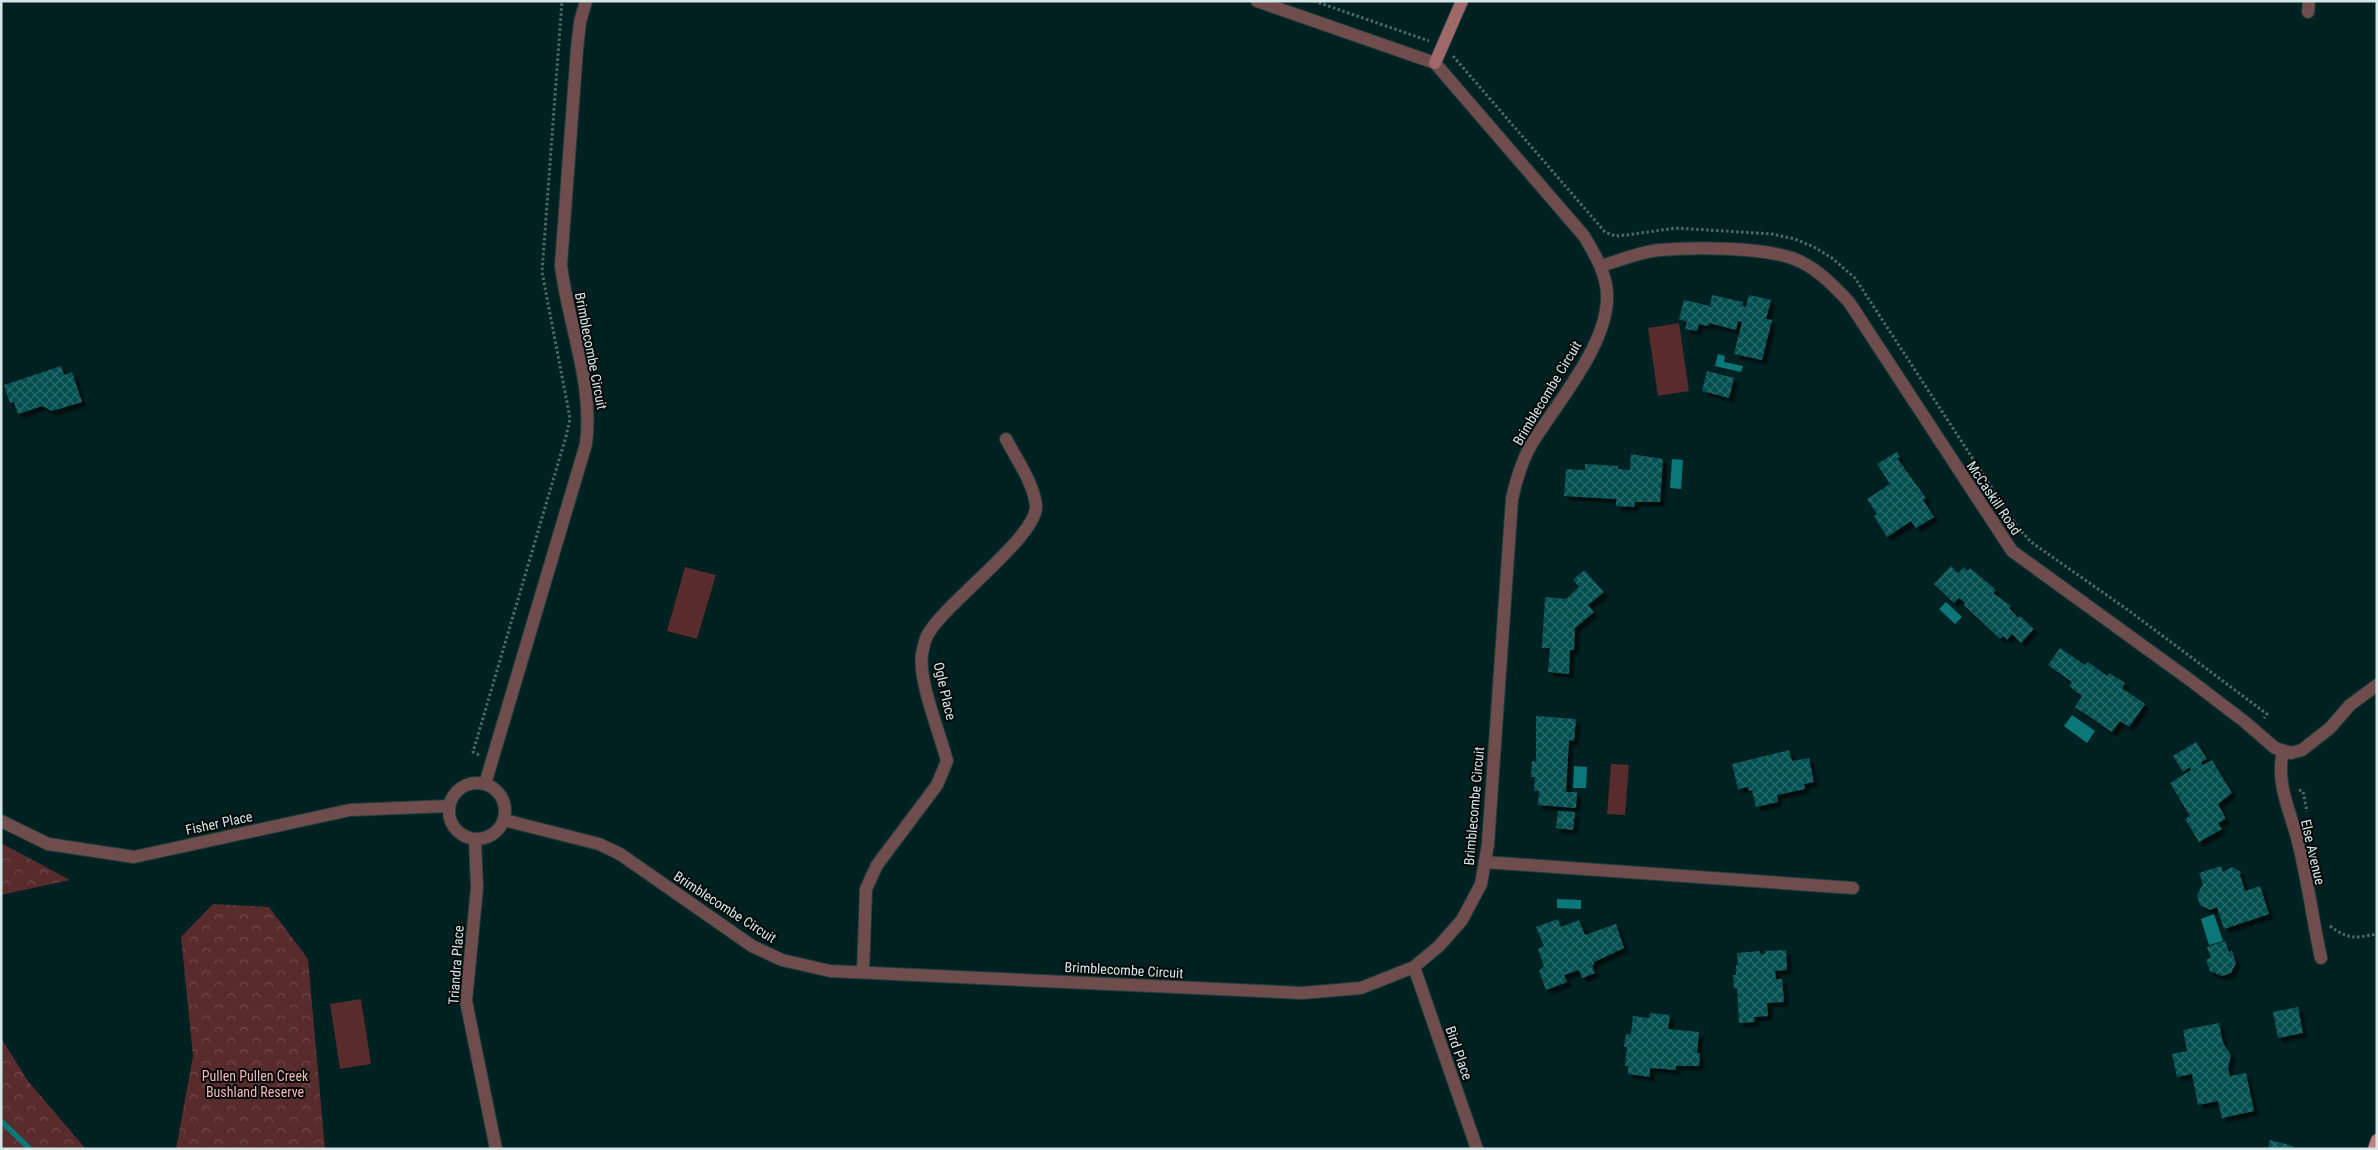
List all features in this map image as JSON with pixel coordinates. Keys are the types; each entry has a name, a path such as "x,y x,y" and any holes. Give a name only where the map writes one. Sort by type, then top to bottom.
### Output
{"main road":[{"path":"2374,1149 2377,1140"}],"street":[{"name":"Brimblecombe Circuit","path":"485,784 586,444 589,420 587,396 561,266 577,49 580,22 586,1"},
{"path":"1257,1 1435,63 1462,1"},
{"name":"Brimblecombe Circuit","path":"504,820 599,844 620,854 752,946 782,960 830,971 1302,993 1361,988 1414,967 1439,946 1462,920 1480,884 1488,844 1512,499 1518,472 1531,446 1587,361 1599,334 1606,311 1606,286 1600,266 1584,236 1435,63"},
{"name":"McCaskill Road","path":"1600,266 1657,250 1705,249 1761,252 1793,258 1826,277 1849,302 2012,551 2190,680 2255,730 2275,748 2283,752"},
{"name":"Ogle Place","path":"863,972 866,890 877,865 937,785 948,761 922,674 922,655 927,636 939,620 1032,522 1036,507 1030,486 1006,439"},
{"path":"2283,752 2292,753 2302,750 2330,728 2350,705 2377,685"},
{"name":"Else Avenue","path":"2283,752 2280,765 2286,807 2296,834 2320,958"},
{"path":"485,784 500,794 504,802 504,820 496,833 475,840 457,832 451,825 448,806 452,797 466,785 485,784"},
{"name":"Fisher Place","path":"1,821 48,844 134,856 350,810 448,806"},
{"name":"Triandra Place","path":"475,840 477,888 466,1001 496,1149"},
{"path":"1485,862 1853,888"},
{"name":"Bird Place","path":"1414,967 1477,1149"}],"path":[{"path":"481,756 474,752 567,434 570,418 542,272 562,1"},
{"path":"1314,1 1429,42"},
{"path":"1454,56 1606,232 1615,236 1676,228 1772,234 1795,239 1832,258 1860,286 2016,525 2030,542 2128,610 2267,714 2255,730"},
{"path":"2284,791 2303,791 2309,820"},
{"path":"2327,916 2329,926 2343,936 2353,938 2377,934"}],"green space":[{"path":"1679,323 1689,391 1658,396 1648,328"},
{"path":"685,567 716,575 697,639 667,631"},
{"path":"1611,764 1629,765 1625,815 1607,814"},
{"path":"1,843 70,880 1,895"},
{"name":"Pullen Pullen Creek Bushland Reserve","path":"213,904 269,907 308,959 325,1149 176,1149 193,1056 181,937"},
{"path":"361,999 371,1064 340,1069 330,1004"},
{"path":"1,1038 28,1081 86,1149 1,1149"}],"water":[{"path":"1718,354 1725,356 1724,362 1743,366 1741,372 1715,366"},
{"path":"1672,459 1683,460 1681,489 1670,488"},
{"path":"1946,602 1962,617 1955,624 1939,609"},
{"path":"2072,715 2095,731 2087,743 2064,726"},
{"path":"1574,766 1587,767 1586,788 1573,788"},
{"path":"1557,899 1581,900 1581,909 1557,908"},
{"path":"2214,914 2223,941 2209,945 2201,919"}],"building":[{"path":"1712,295 1743,302 1742,306 1746,307 1749,295 1771,300 1766,319 1772,320 1762,360 1734,354 1742,322 1738,321 1736,330 1709,323 1708,326 1699,324 1697,331 1685,329 1687,322 1679,319 1684,300 1710,306"},
{"path":"61,366 64,375 72,372 82,402 52,411 42,406 18,414 14,402 10,403 4,385"},
{"path":"1707,371 1734,378 1729,398 1702,391"},
{"path":"1897,452 1900,457 1897,458 1926,498 1923,500 1934,517 1916,528 1911,521 1887,537 1874,516 1877,514 1867,499 1890,484 1877,464"},
{"path":"1631,454 1663,459 1660,502 1635,502 1634,507 1616,506 1616,499 1564,496 1566,469 1585,470 1585,464 1618,466 1618,469 1630,470"},
{"path":"1951,566 1958,573 1964,567 1968,571 1970,568 1996,590 1993,593 2011,606 2009,608 2018,618 2020,616 2034,629 2021,643 2012,634 2007,640 2003,636 2000,639 1959,598 1954,603 1934,584"},
{"path":"1584,570 1604,592 1588,605 1594,612 1575,628 1574,650 1570,650 1569,674 1548,672 1550,648 1542,648 1545,597 1566,599 1579,587 1573,580"},
{"path":"2060,648 2085,665 2088,662 2107,676 2109,673 2125,683 2122,688 2145,704 2129,727 2120,721 2112,732 2075,707 2082,696 2069,686 2072,682 2048,665"},
{"path":"1536,716 1576,719 1574,741 1569,740 1566,792 1577,792 1576,808 1538,805 1539,791 1534,791 1535,777 1531,777 1532,761 1536,761"},
{"path":"2196,742 2207,759 2201,762 2203,765 2212,760 2232,793 2218,804 2226,819 2218,823 2222,829 2199,842 2185,819 2190,816 2170,783 2191,770 2190,767 2183,772 2173,756"},
{"path":"1789,750 1792,761 1809,758 1814,782 1804,784 1805,789 1777,795 1778,802 1756,807 1752,790 1749,791 1748,787 1738,789 1732,764"},
{"path":"1558,811 1575,812 1573,830 1556,828"},
{"path":"2221,866 2223,872 2232,867 2241,872 2240,875 2245,891 2260,886 2269,914 2224,929 2217,907 2210,910 2200,905 2197,895 2203,884 2199,873"},
{"path":"1558,919 1561,927 1579,920 1585,935 1616,924 1624,948 1594,962 1592,966 1595,973 1582,978 1579,970 1564,975 1567,982 1546,990 1539,971 1544,966 1538,949 1544,946 1536,927"},
{"path":"2225,941 2229,952 2232,951 2236,963 2231,973 2222,976 2210,971 2206,959 2211,958 2207,947"},
{"path":"1786,950 1787,970 1775,971 1776,979 1782,979 1784,1002 1767,1003 1768,1016 1754,1017 1755,1022 1739,1023 1737,988 1734,988 1733,975 1736,975 1736,965 1738,965 1737,953 1760,951 1760,954 1765,954 1765,951"},
{"path":"2298,1007 2303,1033 2278,1038 2273,1012"},
{"path":"1650,1013 1670,1015 1668,1029 1699,1032 1697,1053 1700,1053 1699,1066 1676,1066 1676,1070 1650,1068 1650,1077 1628,1074 1628,1066 1625,1066 1627,1047 1624,1047 1626,1034 1631,1034 1633,1016 1649,1018"},
{"path":"2219,1023 2223,1043 2231,1055 2228,1068 2230,1076 2246,1073 2254,1111 2222,1118 2218,1101 2198,1105 2192,1074 2177,1077 2172,1054 2187,1051 2183,1030"},
{"path":"2270,1140 2293,1146 2292,1149 2268,1149"}],"waterway":[{"path":"1,1121 30,1149"}]}
